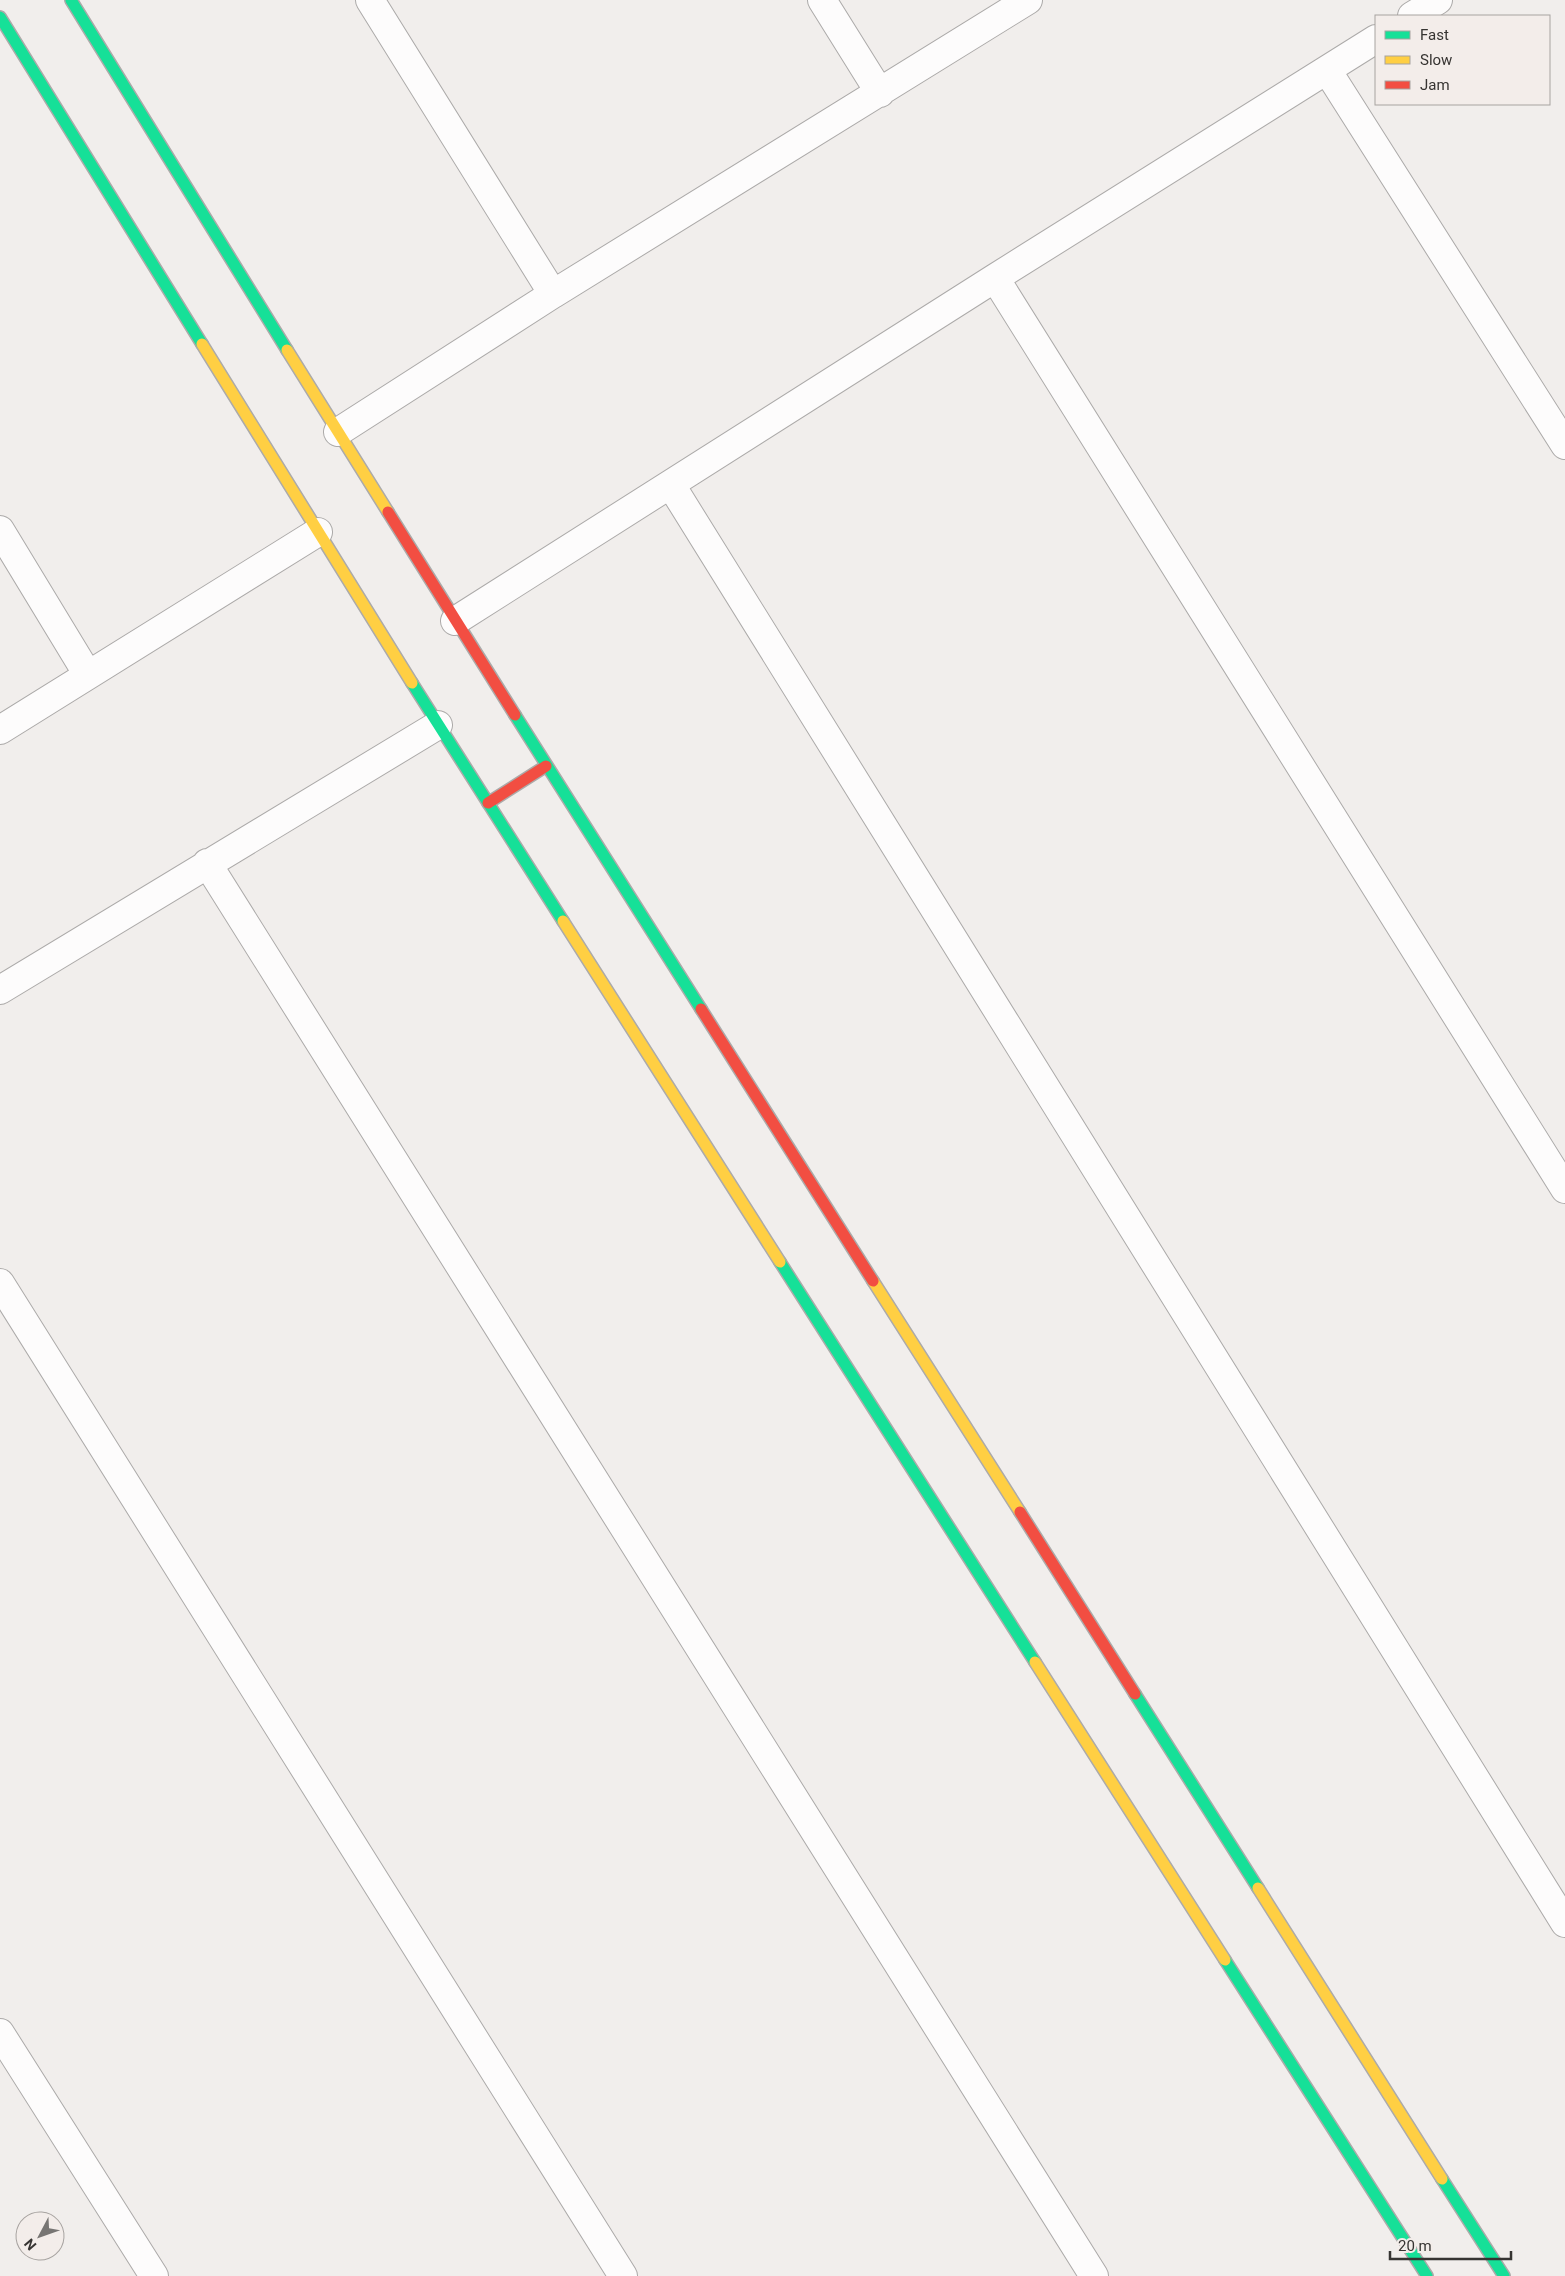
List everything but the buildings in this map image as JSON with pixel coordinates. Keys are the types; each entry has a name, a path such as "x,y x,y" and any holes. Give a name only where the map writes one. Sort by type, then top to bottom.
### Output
{"street":[{"path":"71,0 455,622 1504,2276"},
{"path":"370,0 553,294"},
{"path":"822,0 880,93"},
{"path":"338,432 553,294 1028,0"},
{"path":"1414,15 1438,0"},
{"path":"0,17 438,725 1427,2276"},
{"path":"455,622 994,278 1375,40"},
{"path":"1327,70 1565,445"},
{"path":"994,278 1565,1189"},
{"path":"671,485 1565,1923"},
{"path":"0,530 88,675"},
{"path":"0,730 318,532"},
{"path":"0,990 207,863 438,725"},
{"path":"488,803 546,766"},
{"path":"207,863 1094,2276"},
{"path":"0,1283 623,2276"},
{"path":"0,2033 154,2276"}],"traffic: fast":[{"path":"71,0 287,350"},
{"path":"0,17 202,344"},
{"path":"412,683 563,921"},
{"path":"515,715 701,1009"},
{"path":"780,1262 1035,1662"},
{"path":"1135,1694 1258,1888"},
{"path":"1225,1960 1427,2276"},
{"path":"1442,2179 1504,2276"}],"traffic: slow":[{"path":"202,344 412,683"},
{"path":"287,350 388,512"},
{"path":"563,921 780,1262"},
{"path":"873,1281 1020,1512"},
{"path":"1035,1662 1225,1960"},
{"path":"1258,1888 1442,2179"}],"traffic: jam":[{"path":"388,512 515,715"},
{"path":"488,803 546,766"},
{"path":"701,1009 873,1281"},
{"path":"1020,1512 1135,1694"}]}
